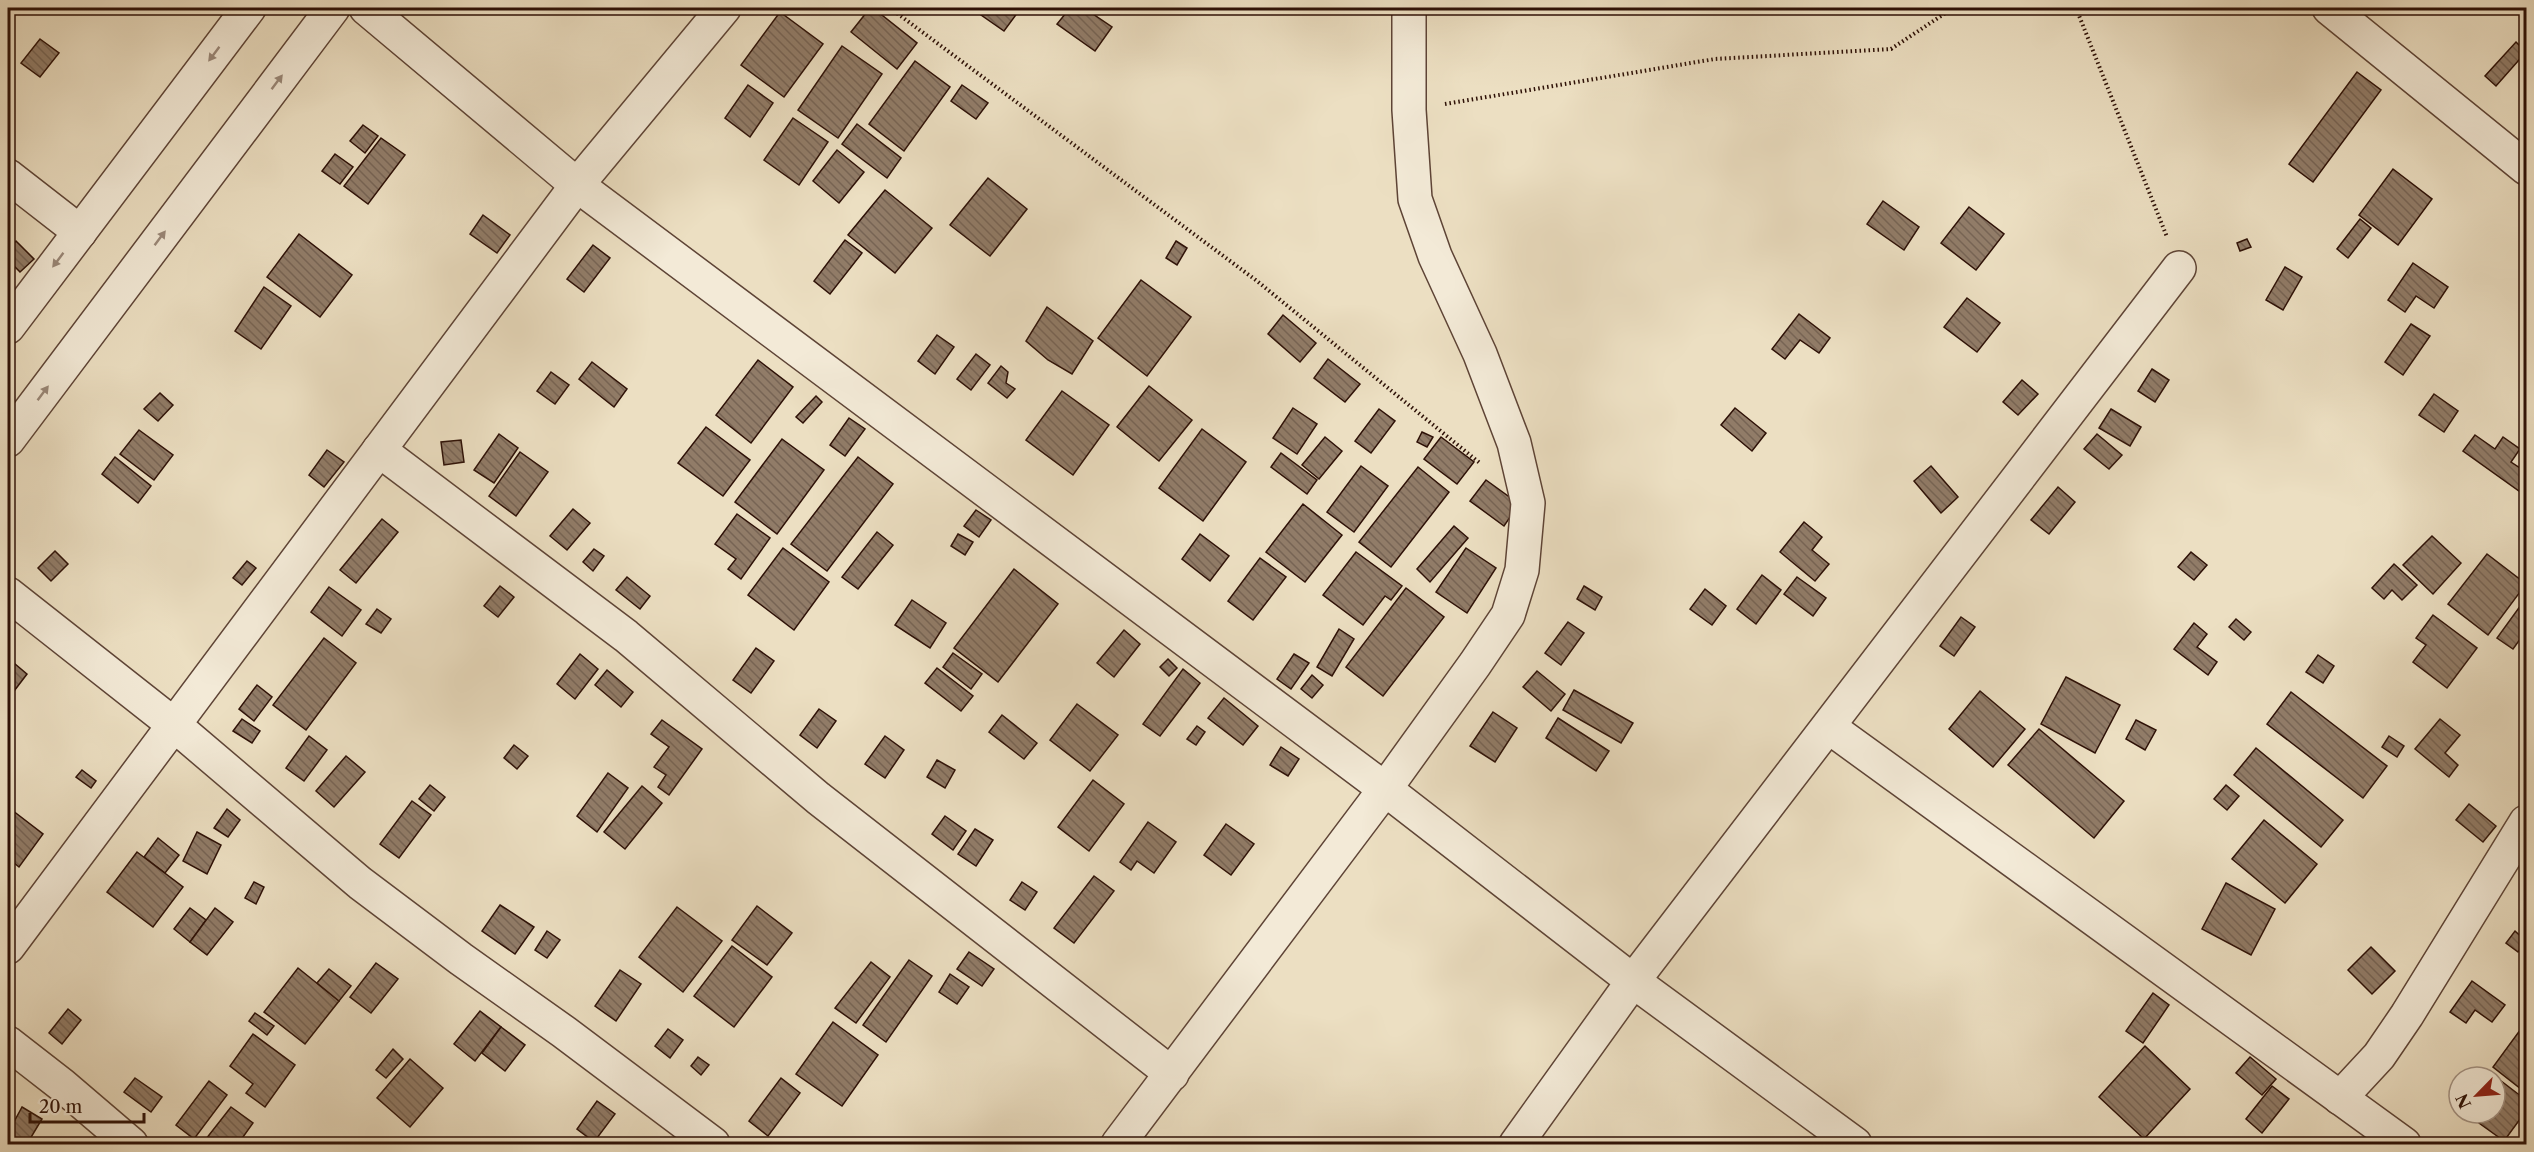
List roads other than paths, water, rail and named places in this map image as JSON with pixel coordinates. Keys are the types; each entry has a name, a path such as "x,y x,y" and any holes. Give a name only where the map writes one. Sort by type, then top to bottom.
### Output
{"street":[{"path":"8,327 249,8"},
{"path":"8,440 333,8"},
{"path":"366,8 577,185 1385,789 1633,981 1855,1144"},
{"path":"8,947 577,185 724,8"},
{"path":"1118,1144 1385,789 1508,615 1522,570 1528,503 1514,443 1480,354 1435,256 1415,199 1409,110 1409,8"},
{"path":"2329,8 2526,168"},
{"path":"8,177 80,232"},
{"path":"1516,1144 1633,981 2179,268"},
{"path":"379,450 618,630 818,798 1172,1074"},
{"path":"8,594 173,724 360,883 713,1144"},
{"path":"1829,727 2404,1144"},
{"path":"2340,1098 2379,1056 2407,1015 2526,822"},
{"path":"8,1043 62,1085 130,1144"}]}
